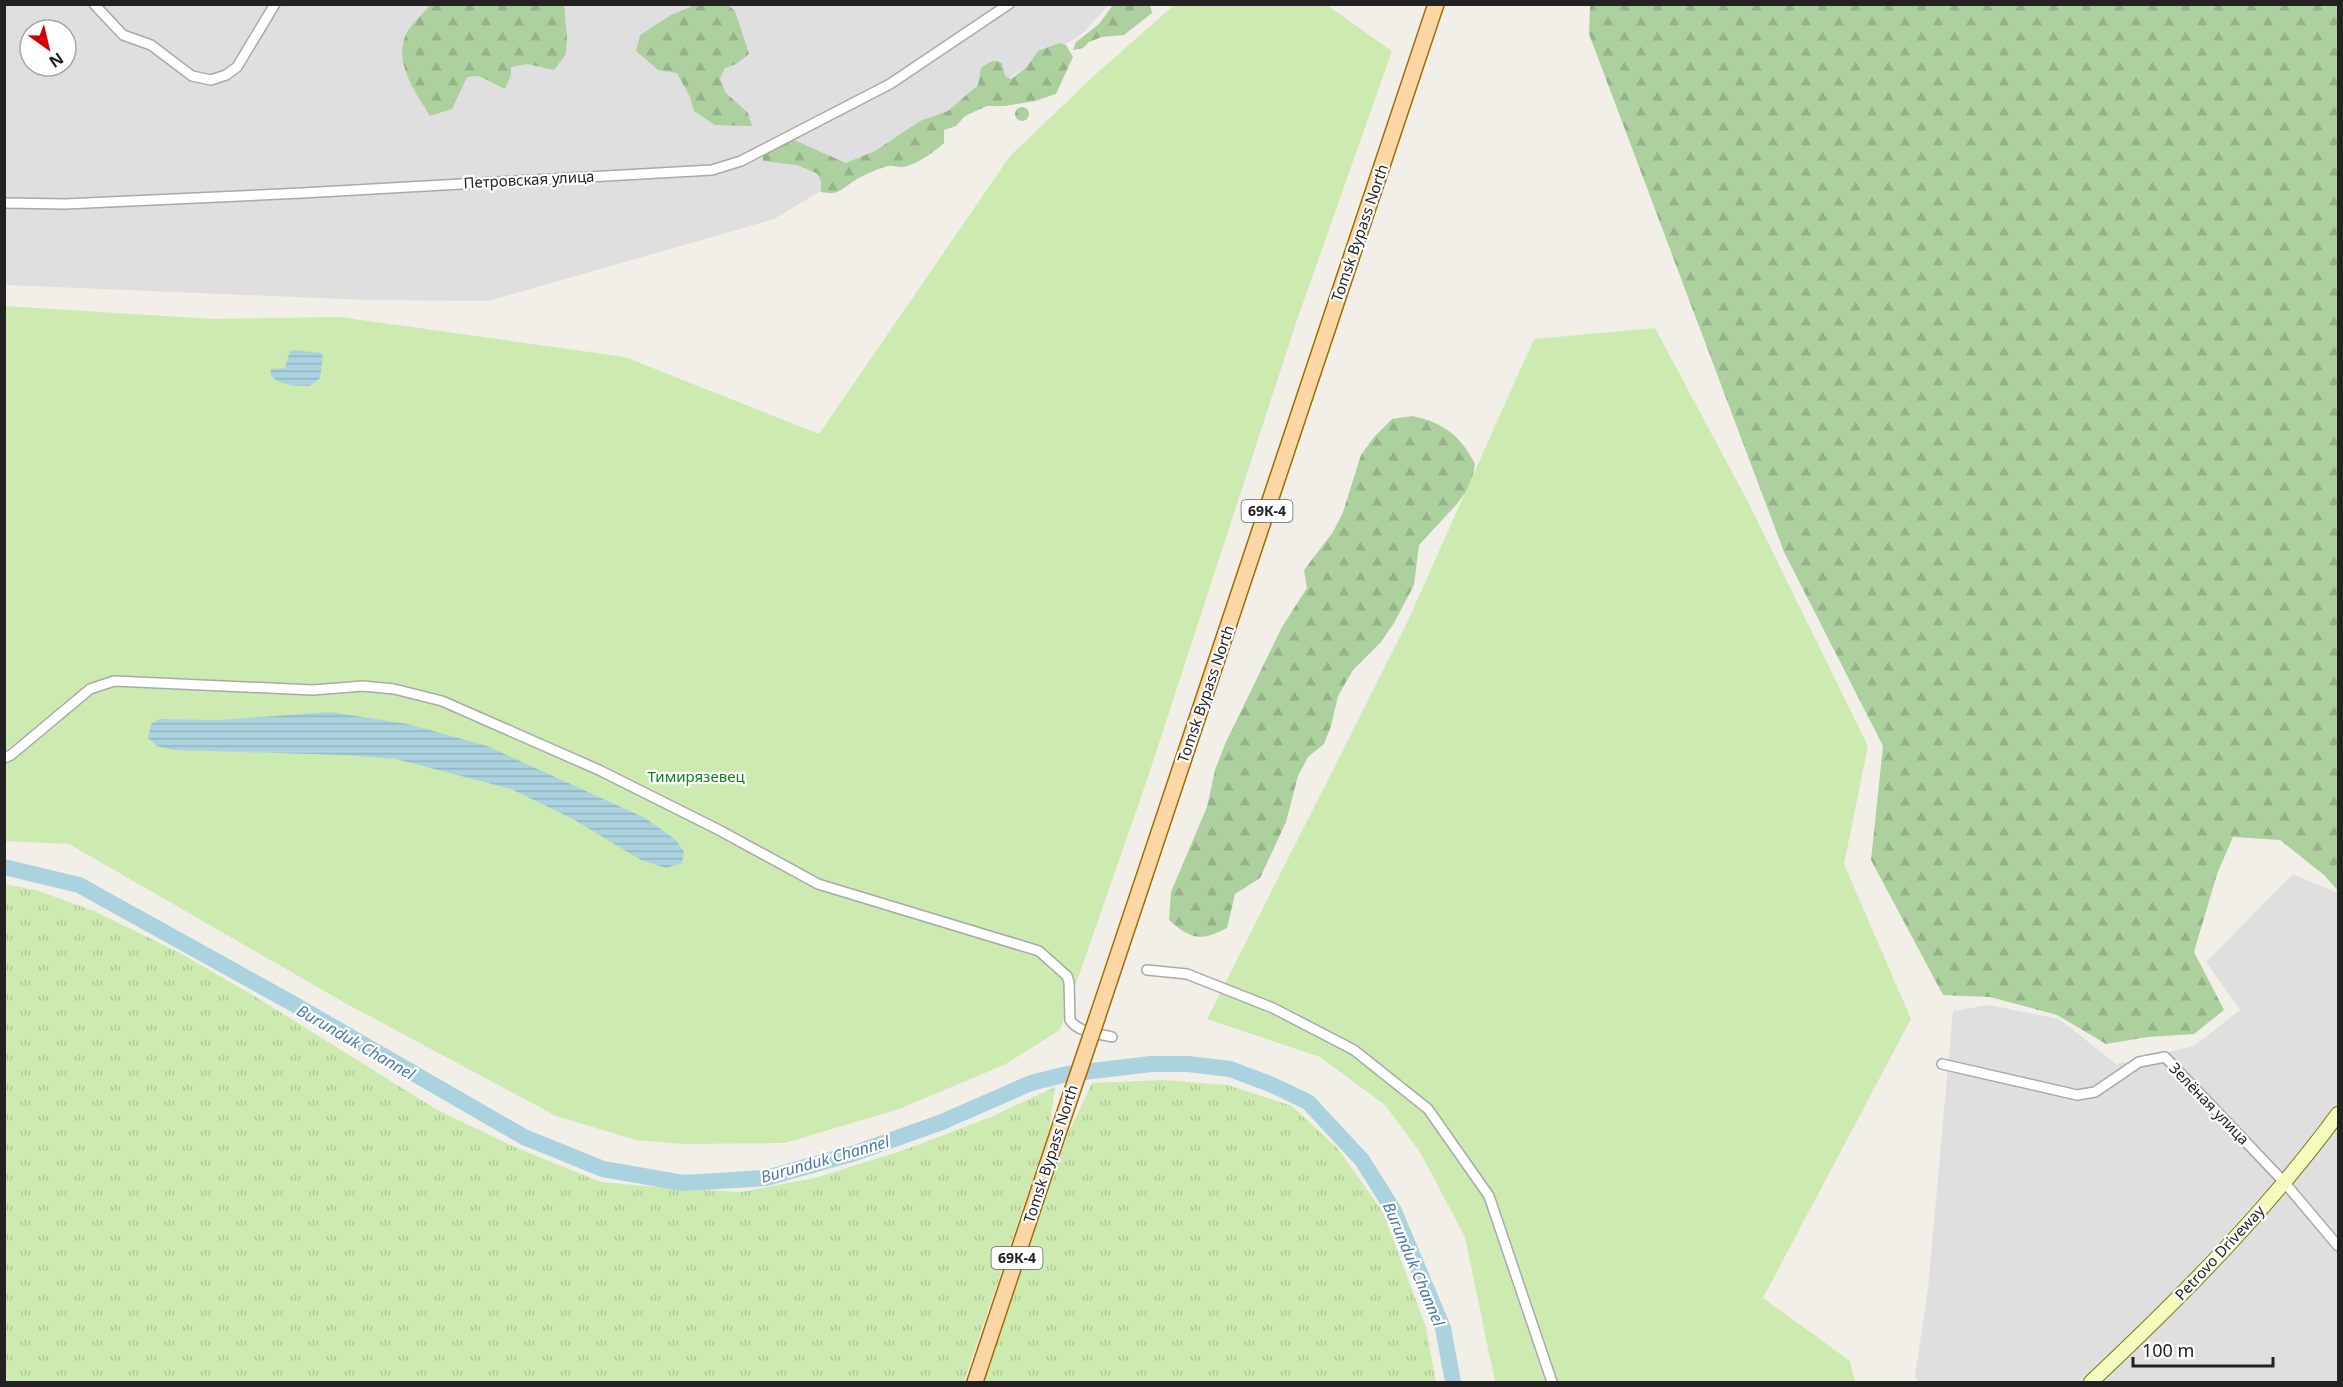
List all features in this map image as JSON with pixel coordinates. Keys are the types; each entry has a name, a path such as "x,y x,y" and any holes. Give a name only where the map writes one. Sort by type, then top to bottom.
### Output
{"main road":[{"name":"Tomsk Bypass North","path":"975,1383 1437,4"}],"street":[{"path":"94,4 123,35 151,45 192,76 211,80 237,68 275,4"},
{"name":"Петровская улица","path":"4,203 65,204 302,193 712,170 741,161 890,84 1009,4"},
{"path":"4,758 11,755 90,689 114,681 313,690 363,686 394,689 442,701 599,770 719,830 818,884 1039,951 1067,976 1070,982 1070,1020 1072,1024 1077,1029 1112,1037"},
{"path":"1147,970 1187,974 1273,1008 1354,1050 1428,1109 1490,1196 1552,1383"},
{"name":"Зелёная улица","path":"1942,1064 2077,1095 2095,1092 2139,1062 2165,1057 2284,1182 2338,1246"},
{"name":"Petrovo Driveway","path":"2091,1383 2167,1309 2284,1182 2307,1156 2338,1114"}],"shaded area":[{"path":"5,5 1109,5 1082,34 774,219 489,301 367,300 5,285"},
{"path":"2293,874 2338,893 2338,1102 2324,1128 2087,1382 1918,1382 1915,1376 1928,1288 1953,1011 1988,1005 2059,1019 2116,1064 2194,1046 2240,1010 2206,962"},
{"path":"2338,1123 2338,1382 2099,1382"}],"green space":[{"path":"430,5 564,5 566,54 554,70 527,64 511,67 511,75 505,89 479,76 467,77 452,109 430,116 408,77 402,56 406,34"},
{"path":"695,5 728,5 735,11 749,54 736,64 725,68 720,78 725,92 748,113 752,126 715,125 694,111 690,97 677,73 658,70 636,51 640,35 671,15"},
{"path":"1113,5 1150,5 1152,13 1124,35 1102,37 1089,42 1083,48 1073,50 1076,42 1099,24"},
{"name":"Тимирязевец","path":"1174,5 1327,5 1392,51 1296,323 1148,777 1060,1030 1004,1065 899,1109 785,1143 683,1144 636,1140 556,1116 345,1003 69,844 5,841 5,306 213,319 340,317 625,357 819,434 1010,156 1097,73"},
{"path":"1590,5 2338,5 2338,891 2324,875 2280,840 2233,837 2217,874 2194,952 2224,1010 2194,1034 2148,1037 2106,1044 2057,1015 1990,997 1943,995 1871,860 1883,746 1784,552 1589,34"},
{"path":"1059,43 1066,45 1073,57 1056,94 1035,101 1005,106 987,106 965,116 956,126 944,130 944,143 913,164 903,167 888,166 831,193 821,192 818,174 797,165 763,161 763,155 783,143 794,140 846,163 875,151 920,121 948,111 978,85 981,68 989,63 996,61 1002,63 1005,76 1011,79 1027,67 1038,51"},
{"path":"1022,107 1027,109 1029,114 1027,119 1022,121 1017,119 1015,114 1017,109"},
{"path":"1655,328 1747,500 1868,746 1844,864 1911,1019 1763,1298 1850,1361 1855,1382 1495,1382 1465,1237 1420,1152 1385,1105 1320,1057 1207,1019 1405,627 1534,339"},
{"path":"1412,416 1442,426 1464,446 1475,464 1471,485 1419,545 1414,585 1381,642 1353,670 1338,696 1324,744 1308,757 1298,776 1286,822 1260,878 1235,894 1227,928 1203,937 1190,935 1169,920 1171,892 1207,807 1215,770 1225,744 1282,627 1307,588 1304,570 1333,532 1343,512 1361,455 1374,437 1392,419"},
{"path":"4,884 36,890 94,911 178,952 256,997 434,1108 510,1145 601,1182 741,1192 815,1178 904,1150 991,1117 1055,1087 1049,1131 964,1382 5,1382"},
{"path":"1163,1080 1228,1085 1292,1106 1338,1149 1383,1212 1426,1327 1436,1382 984,1382 1067,1136 1092,1083"}],"water":[{"path":"290,351 321,353 323,357 320,378 310,386 284,384 271,376 271,369 285,368"},
{"path":"330,712 408,724 487,746 645,818 676,840 684,852 682,863 666,868 641,860 573,819 511,789 396,759 343,755 174,750 157,746 148,738 151,724 160,719 219,720"}],"waterway":[{"name":"Burunduk Channel","path":"4,867 79,885 290,1002 524,1137 603,1169 683,1183 766,1178 855,1153 942,1122 1031,1083 1067,1074 1151,1064 1188,1064 1230,1069 1308,1102 1362,1160 1394,1211 1443,1328 1453,1382"}]}
